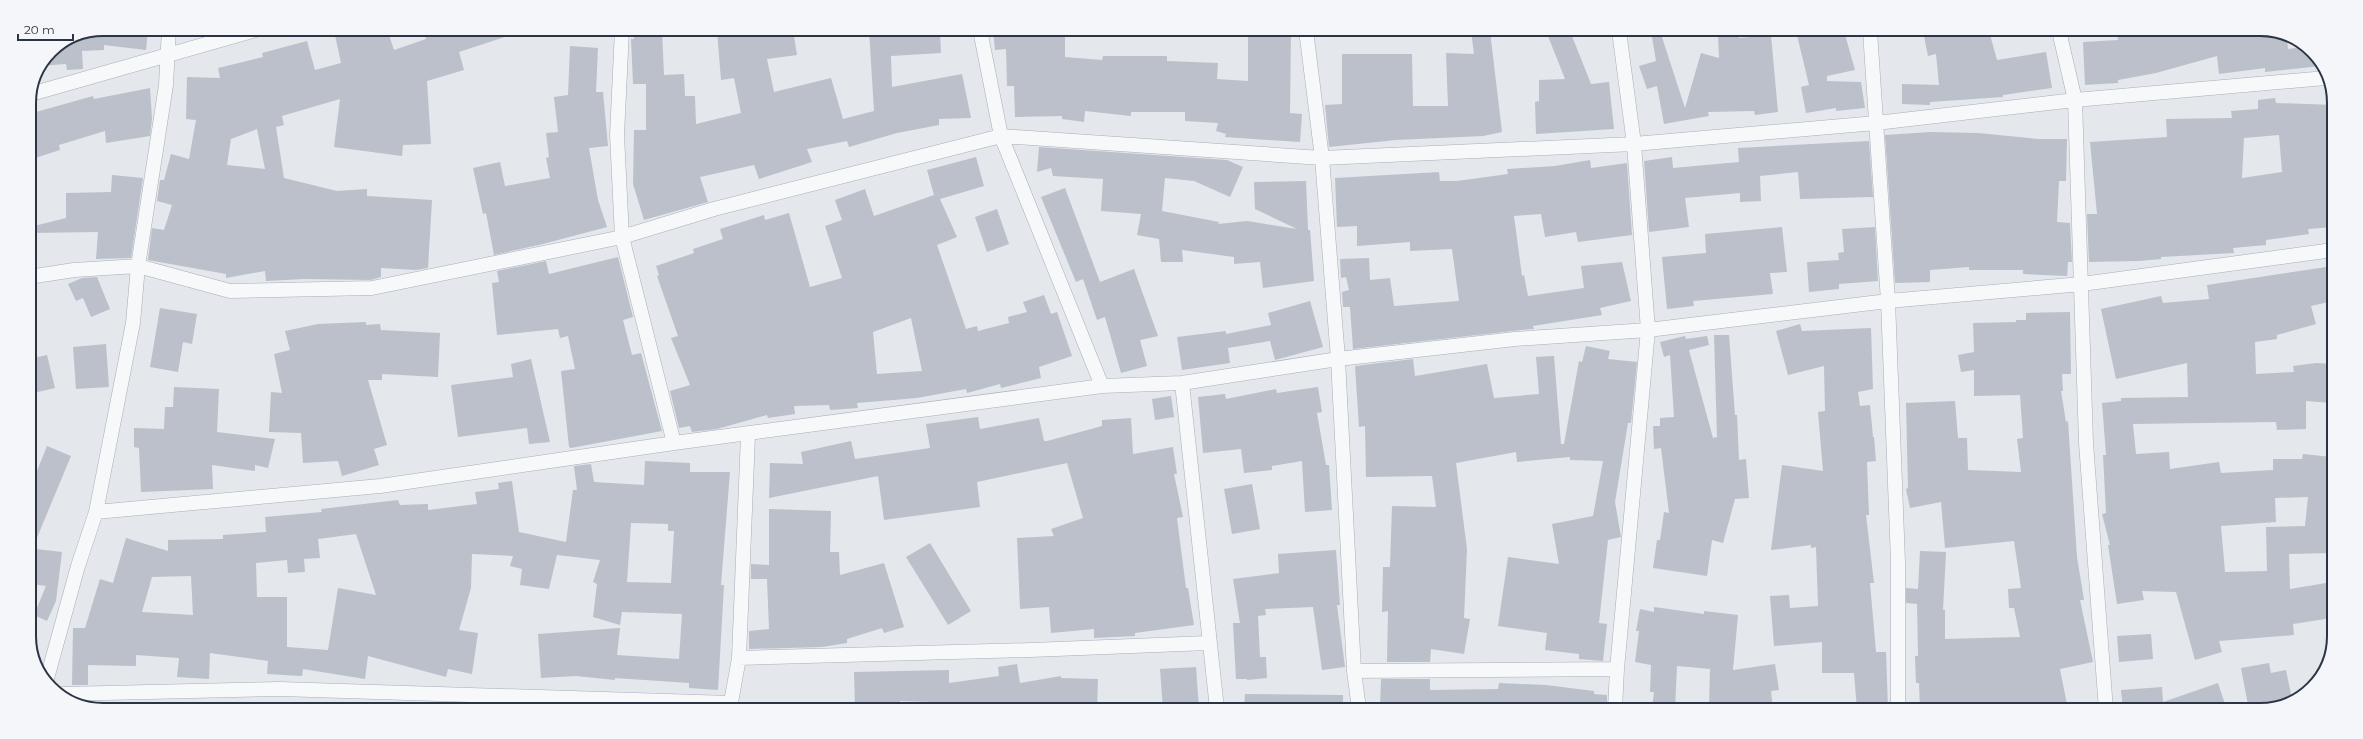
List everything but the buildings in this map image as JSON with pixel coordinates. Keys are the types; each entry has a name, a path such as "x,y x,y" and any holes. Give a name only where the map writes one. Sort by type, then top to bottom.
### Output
{"street":[{"path":"48,674 78,566 96,512 132,323 138,266 166,85 168,36"},
{"path":"37,92 234,36"},
{"path":"622,36 617,135 622,237 674,443"},
{"path":"981,36 1001,136 1102,386"},
{"path":"1307,36 1322,158 1338,359 1354,671 1358,703"},
{"path":"1615,703 1617,669 1648,330 1634,144 1620,36"},
{"path":"1870,36 1888,301 1898,562 1898,703"},
{"path":"2060,36 2075,100 2086,443 2105,703"},
{"path":"36,275 74,270 138,266 230,291 372,288 622,237 714,209 1001,136 1322,158 1634,144 1876,124 2075,100 2322,78"},
{"path":"96,512 380,486 674,443 748,435 1102,386 1182,383 1338,359 1515,339 1648,330 1888,301 2082,284 2327,251"},
{"path":"1182,383 1208,642 1216,703"},
{"path":"731,703 739,658 748,435"},
{"path":"739,658 1023,651 1208,642"},
{"path":"1354,671 1617,669"},
{"path":"69,694 280,689 651,703"}]}
